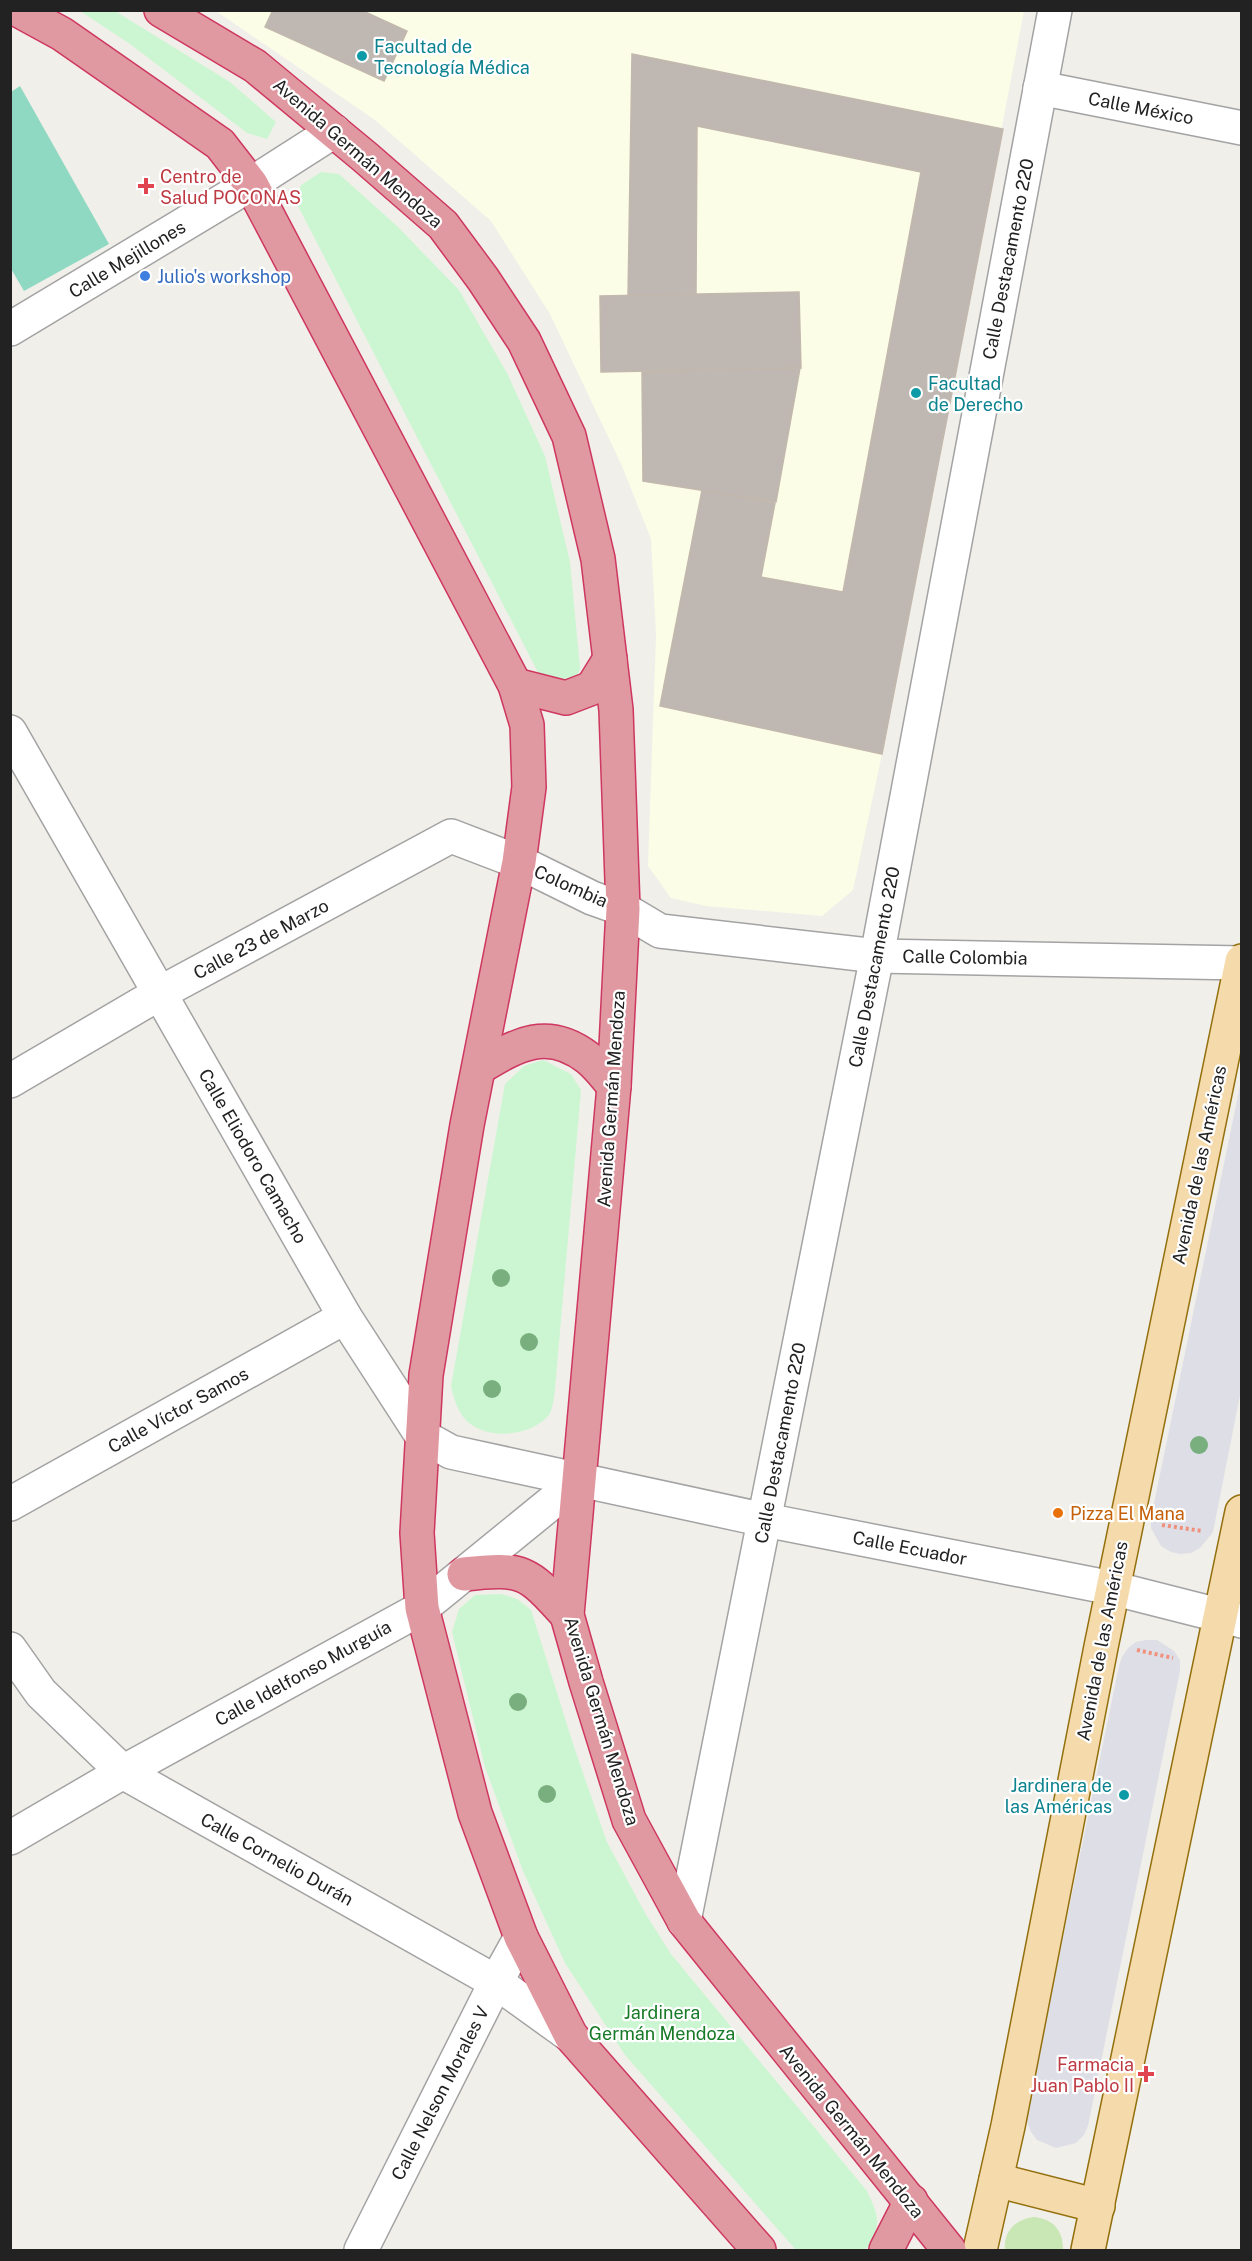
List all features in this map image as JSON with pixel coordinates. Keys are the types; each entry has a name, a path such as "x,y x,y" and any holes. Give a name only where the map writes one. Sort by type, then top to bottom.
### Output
{"highway":[{"path":"18,10 62,34 220,144 251,184 515,685 527,725 529,787 519,862 467,1125 426,1375 417,1533 422,1608 475,1813 521,1937 571,2036 759,2250"},
{"name":"Avenida Germán Mendoza","path":"161,10 255,66 443,225 483,279 524,341 569,436 598,559 616,710 624,909 614,1086 567,1615 629,1820 684,1921 949,2250"},
{"path":"515,685 566,698 592,688 610,659"},
{"path":"480,1067 529,1041 561,1043 588,1058 614,1086"},
{"path":"464,1574 493,1570 524,1574 540,1585 567,1615"},
{"path":"886,2250 911,2201"}],"main road":[{"name":"Avenida de las Américas","path":"980,2250 996,2180 1112,1588 1241,962"},
{"path":"1088,2250 1208,1671 1231,1618 1239,1526"},
{"path":"996,2180 1098,2206"}],"street":[{"name":"Calle Destacamento 220","path":"684,1921 877,956 1055,10"},
{"name":"Calle México","path":"1040,88 1242,128"},
{"name":"Calle Mejillones","path":"10,329 251,184 334,131"},
{"name":"Calle Eliodoro Camacho","path":"10,732 345,1317 422,1436 451,1452 500,1461 578,1481"},
{"name":"Calle 23 de Marzo","path":"10,1081 160,993 451,836 519,862"},
{"name":"Colombia","path":"519,862 592,898 624,909"},
{"name":"Calle Colombia","path":"624,909 660,931 877,956 1241,962"},
{"name":"Calle Víctor Samos","path":"10,1504 345,1317"},
{"name":"Calle Ecuador","path":"578,1481 1112,1588 1231,1618"},
{"name":"Calle Idelfonso Murguía","path":"10,1838 123,1772 422,1608 578,1481"},
{"name":"Calle Cornelio Durán","path":"10,1649 40,1693 123,1772 496,1982 571,2036"},
{"name":"Calle Nelson Morales V","path":"360,2250 521,1937"}],"path":[{"path":"1127,1515 1151,1523 1213,1532 1219,1538 1239,1526"},
{"path":"1101,1647 1115,1650 1128,1648 1180,1660 1191,1668 1208,1671"}],"shaded area":[{"path":"216,11 1024,11 882,754 853,890 822,916 706,906 671,898 648,866 656,635 651,539 622,466 550,314 491,221 375,120"},
{"path":"1241,1081 1241,1390 1213,1532 1200,1548 1191,1553 1180,1554 1161,1546 1151,1528 1151,1518"},
{"name":"Jardinera de las Américas","path":"1157,1640 1174,1651 1180,1660 1180,1671 1088,2126 1084,2135 1076,2143 1056,2148 1037,2140 1027,2122 1027,2112 1119,1666 1128,1648 1136,1642"}],"green space":[{"path":"80,11 115,11 230,82 276,122 267,139 247,133 130,44"},
{"path":"20,86 109,244 24,291 10,267 11,92"},
{"path":"321,172 339,174 397,226 459,290 507,373 545,456 570,562 580,668 575,683 544,684 296,202 301,185"},
{"path":"543,1060 571,1074 581,1090 554,1396 549,1415 541,1422 520,1432 495,1433 473,1426 465,1419 457,1407 451,1386 505,1084 524,1066"},
{"name":"Jardinera Germán Mendoza","path":"501,1594 517,1599 531,1610 607,1842 645,1913 671,1954 867,2191 877,2219 869,2247 862,2250 796,2250 625,2055 565,1963 523,1871 485,1767 452,1632 459,1609 475,1595"},
{"path":"1034,2217 1047,2220 1056,2227 1063,2243 1063,2250 1005,2250 1006,2237 1012,2227 1022,2220"}],"building":[{"name":"Facultad de Tecnología Médica","path":"273,10 361,10 407,31 384,81 265,27"},
{"name":"Facultad de Derecho","path":"632,54 1003,129 882,754 660,706 702,490 775,503 761,577 843,592 921,172 697,126 696,294 628,296"},
{"path":"799,292 801,368 601,372 600,296"},
{"path":"800,368 776,502 643,481 642,372"}],"place":[{"name":"Facultad de Tecnología Médica","path":"362,56"},
{"name":"Centro de Salud POCONAS","path":"146,186"},
{"name":"Julio's workshop","path":"145,276"},
{"name":"Facultad de Derecho","path":"916,393"},
{"name":"Pizza El Mana","path":"1058,1513"},
{"name":"Jardinera de las Américas","path":"1124,1795"},
{"name":"Farmacia Juan Pablo II","path":"1146,2074"}]}
